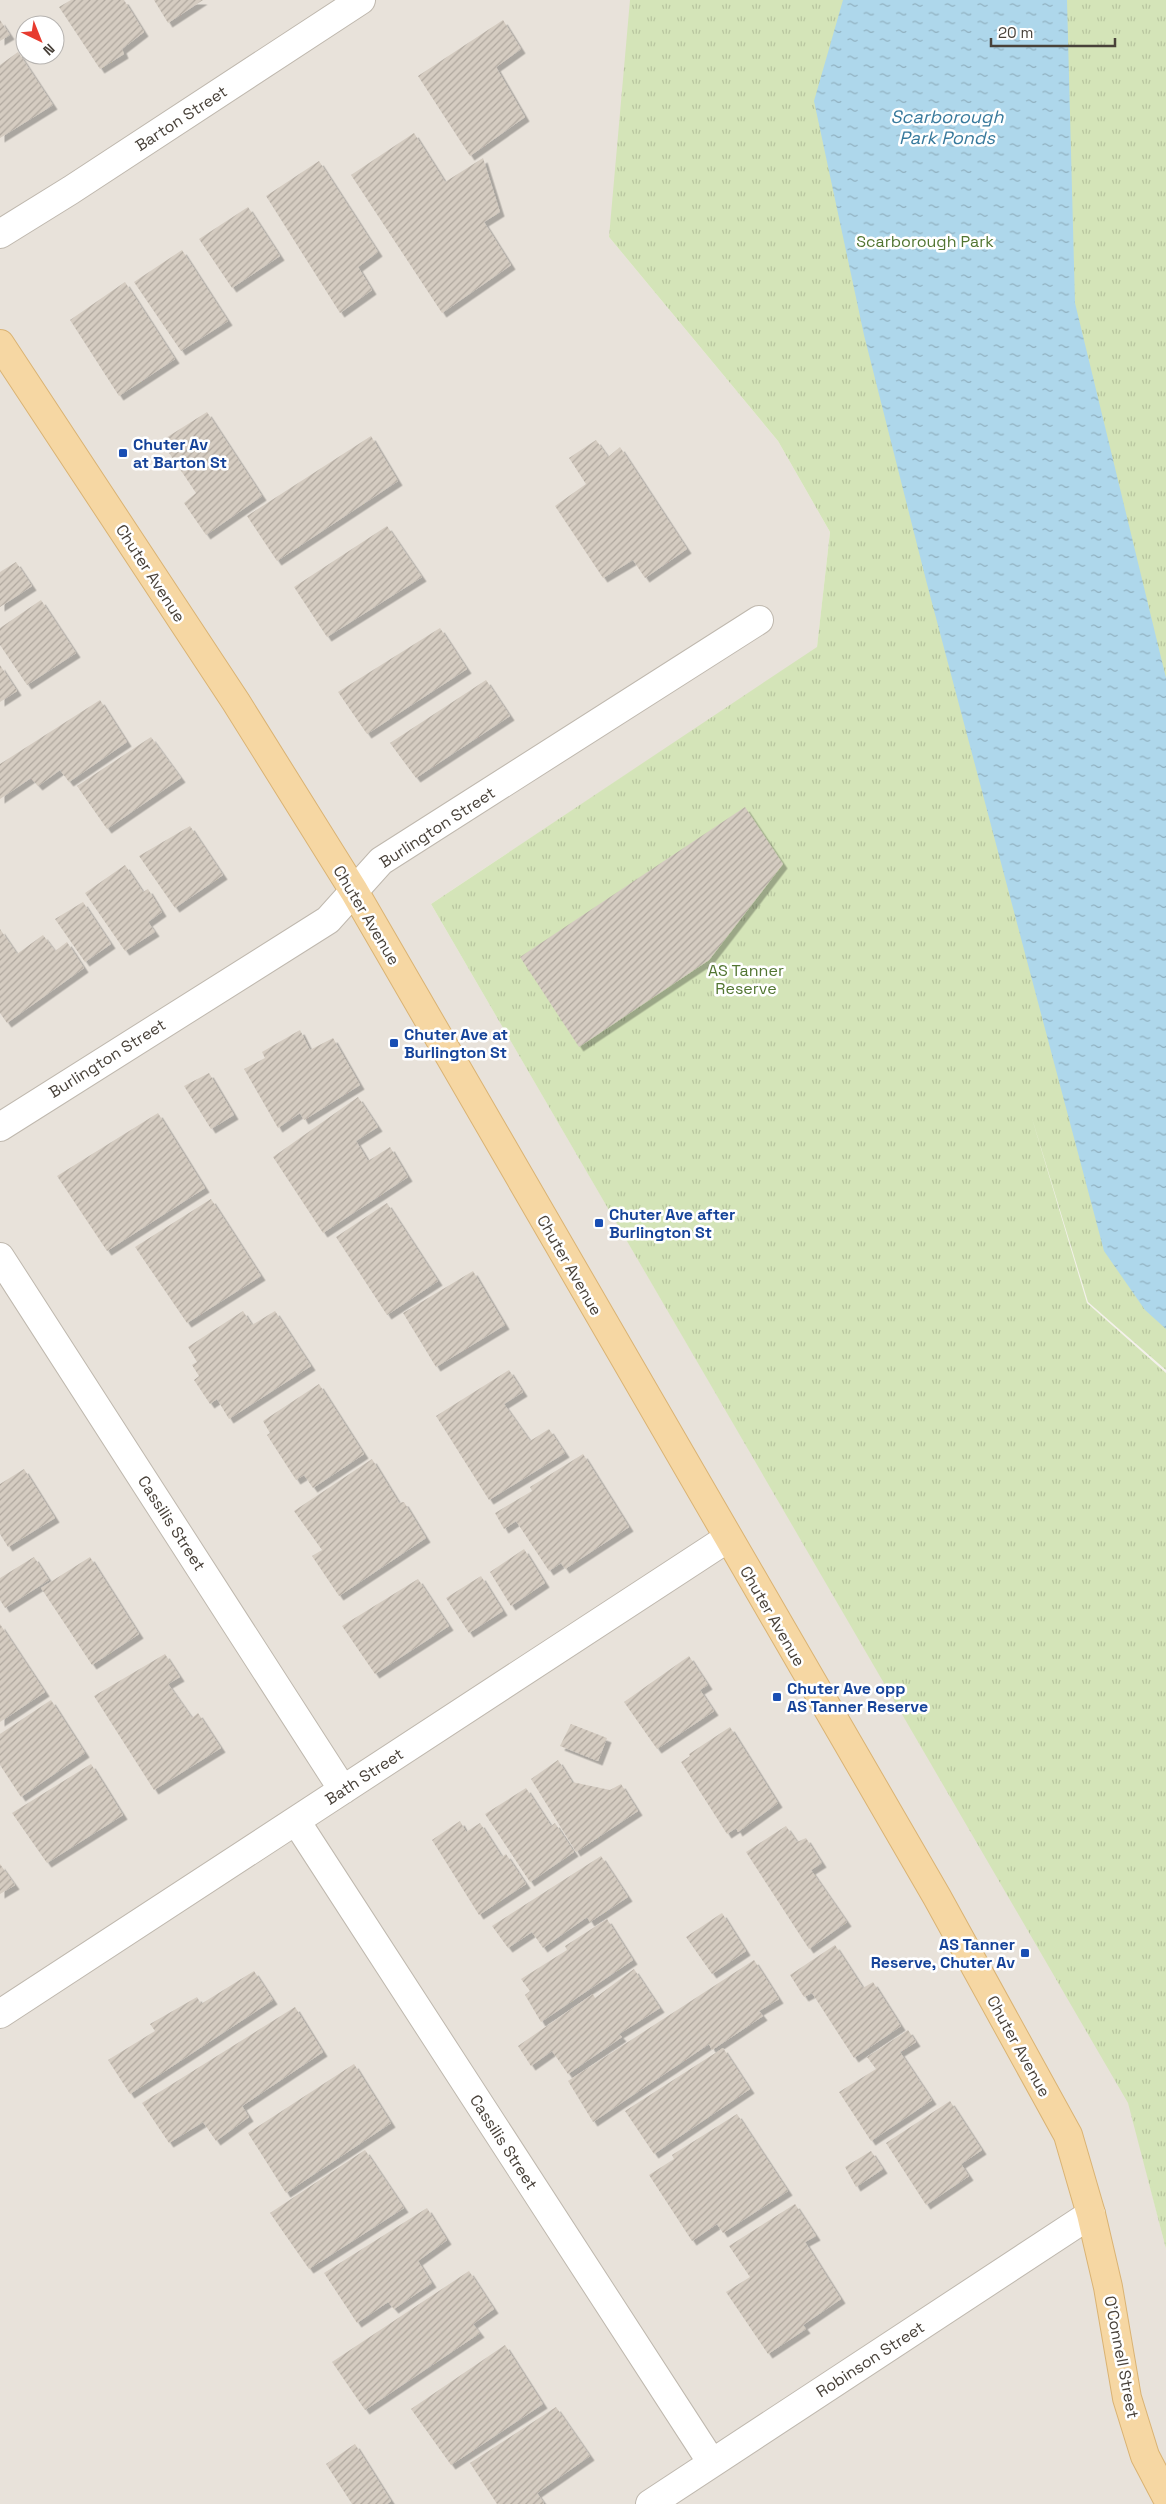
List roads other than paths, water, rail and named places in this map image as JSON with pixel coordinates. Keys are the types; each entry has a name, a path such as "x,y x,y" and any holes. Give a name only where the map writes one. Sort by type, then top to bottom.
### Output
{"main road":[{"name":"Chuter Avenue","path":"0,344 231,694 354,891 937,1896 1068,2135 1091,2214"},
{"name":"O'Connell Street","path":"1091,2214 1108,2287 1126,2398 1145,2456 1166,2496"}],"street":[{"name":"Barton Street","path":"0,234 72,190 361,0"},
{"name":"Burlington Street","path":"0,1127 328,920 381,861 759,620"},
{"name":"Cassilis Street","path":"0,1256 343,1790"},
{"name":"Bath Street","path":"0,2014 728,1538"},
{"name":"Cassilis Street","path":"296,1821 712,2463"},
{"name":"Robinson Street","path":"650,2504 1091,2214"}],"water":[{"name":"Scarborough Park Ponds","path":"843,0 1067,0 1075,303 1166,678 1166,1329 1145,1310 1104,1251 927,584 864,335 814,101"}],"place":[{"name":"Chuter Av at Barton St","path":"123,453"},
{"name":"Chuter Ave at Burlington St","path":"394,1043"},
{"name":"Chuter Ave after Burlington St","path":"599,1223"},
{"name":"Chuter Ave opp AS Tanner Reserve","path":"777,1697"},
{"name":"AS Tanner Reserve, Chuter Av","path":"1025,1953"}],"park label":[{"name":"Scarborough Park","path":"925,241"},
{"name":"AS Tanner Reserve","path":"746,979"}]}
